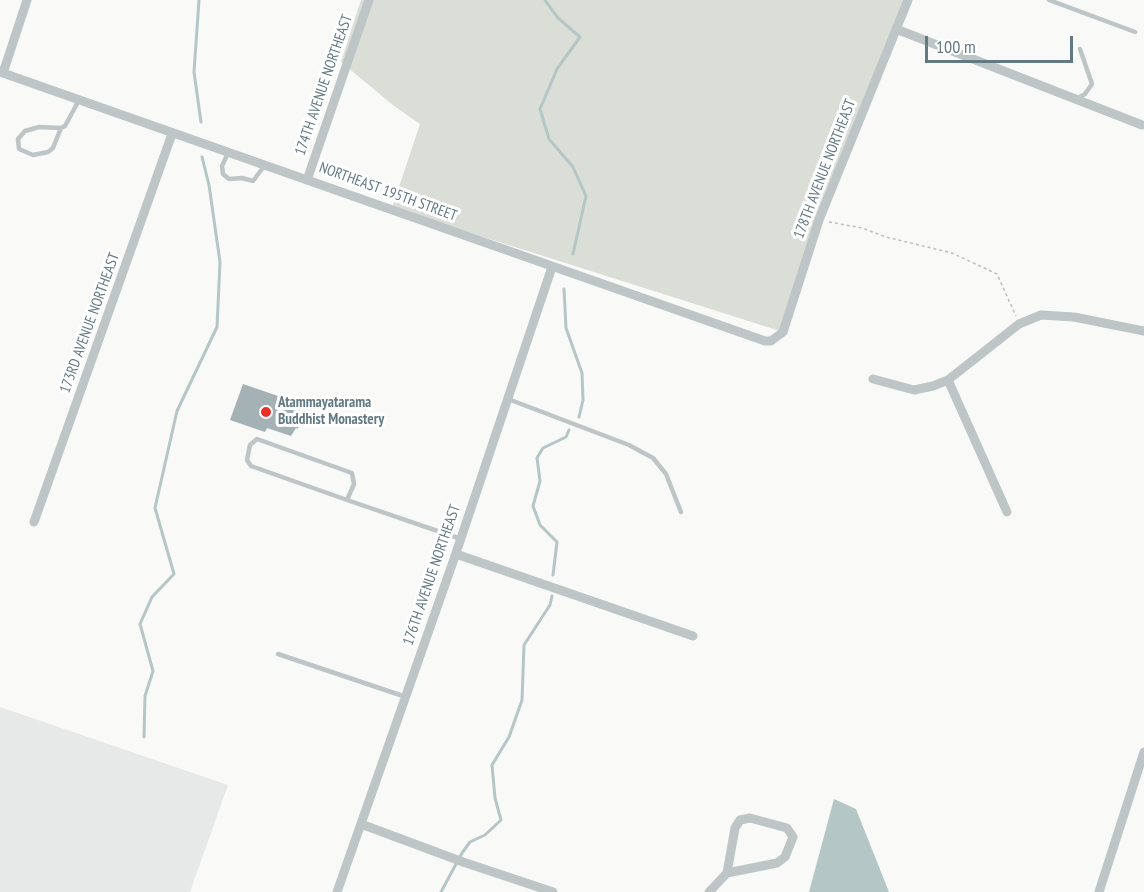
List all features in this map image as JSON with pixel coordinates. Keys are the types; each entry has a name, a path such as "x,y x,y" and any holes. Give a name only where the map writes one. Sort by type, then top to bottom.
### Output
{"street":[{"path":"1,73 27,0"},
{"name":"174TH AVENUE NORTHEAST","path":"307,180 369,0"},
{"name":"178TH AVENUE NORTHEAST","path":"765,341 777,339 783,332 819,220 908,0"},
{"path":"896,29 1142,125"},
{"name":"NORTHEAST 195TH STREET","path":"1,73 765,341"},
{"name":"173RD AVENUE NORTHEAST","path":"33,522 172,134"},
{"name":"176TH AVENUE NORTHEAST","path":"338,892 456,554 552,267"},
{"path":"873,379 914,390 948,381 1019,324 1041,315 1074,316 1144,331"},
{"path":"948,381 1007,512"},
{"path":"456,554 693,636"},
{"path":"1099,892 1144,752"},
{"path":"710,892 727,873 735,828 740,820 750,818 787,828 793,837 785,856 777,863 727,873"},
{"path":"361,824 451,858 553,892"}],"lane":[{"path":"1049,0 1135,32"},
{"path":"1076,99 1085,94 1092,84 1080,49"},
{"path":"61,128 39,127 25,131 18,139 19,149 33,155 48,153 79,100"},
{"path":"228,153 222,166 223,174 229,179 242,178 253,181 265,165"},
{"path":"508,399 629,445 653,458 666,474 681,512"},
{"path":"347,500 354,484 352,473 257,439 250,445 247,460 251,466 347,500 461,539"},
{"path":"278,654 406,697"}],"path":[{"path":"819,220 862,228 952,253 997,274 1007,291 1019,324"}],"shaded area":[{"path":"361,0 908,0 819,220 783,332 392,208 420,124 394,106 341,62"},
{"path":"0,707 228,785 190,892 0,892"},
{"path":"834,799 856,809 889,892 809,892"}],"building":[{"name":"Atammayatarama Buddhist Monastery","path":"243,384 278,396 277,400 300,409 298,429 296,428 291,436 267,428 265,432 230,420"}],"waterway":[{"path":"199,0 194,72 201,122"},
{"path":"545,0 558,18 580,37 557,69 540,109 549,139 573,167 586,196 573,254"},
{"path":"144,737 145,696 153,671 140,624 152,597 174,574 155,508 177,411 217,327 220,262 209,185 202,157"},
{"path":"564,289 566,328 582,373 583,400 579,417"},
{"path":"553,575 557,542 540,525 533,506 540,481 537,458 543,448 566,437 569,430"},
{"path":"441,892 470,842 485,835 501,820 495,798 492,765 509,737 522,700 524,645 550,605 552,596"}],"place":[{"name":"Atammayatarama Buddhist Monastery","path":"266,412"}]}
